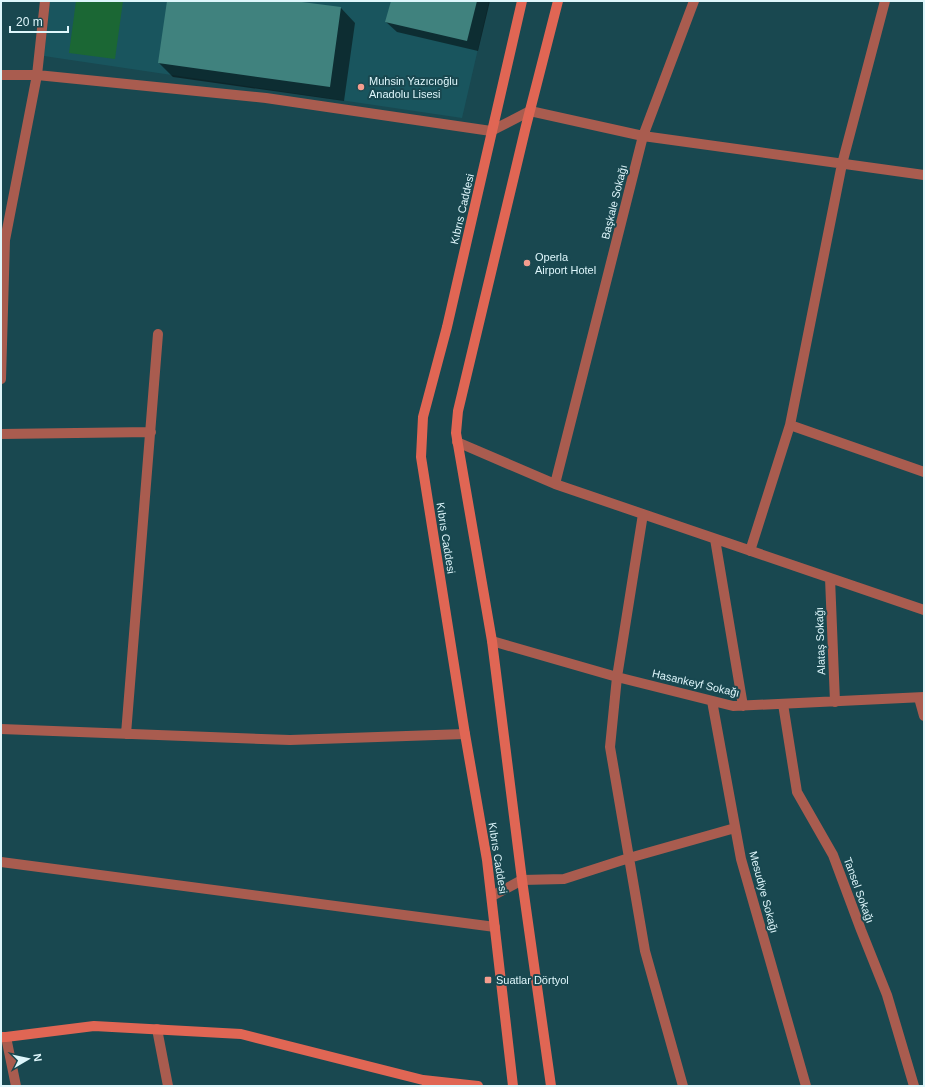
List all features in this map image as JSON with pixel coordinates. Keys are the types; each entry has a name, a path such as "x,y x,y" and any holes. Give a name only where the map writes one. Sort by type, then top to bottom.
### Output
{"main road":[{"name":"Kıbrıs Caddesi","path":"514,1086 492,896 421,457 421,434 423,417 446,327 522,1"},
{"path":"551,1086 522,880 492,641 456,433 458,411 558,1"},
{"path":"4,1037 94,1026 241,1034 423,1080 478,1086"}],"street":[{"path":"1,379 5,240 38,75 45,1"},
{"name":"Başkale Sokağı","path":"555,484 643,136 694,1"},
{"path":"750,551 790,425 842,164 885,1"},
{"path":"1,75 38,75 266,98 491,131 530,111 643,136 924,175"},
{"path":"126,734 158,334"},
{"path":"790,425 924,472"},
{"path":"1,434 151,432"},
{"path":"457,442 555,484 924,610"},
{"path":"642,514 617,677 610,747 645,951 683,1086"},
{"path":"714,539 743,706"},
{"name":"Alataş Sokağı","path":"830,578 835,702"},
{"name":"Hasankeyf Sokağı","path":"492,641 617,677 733,706 922,698"},
{"path":"922,698 924,716"},
{"name":"Mesudiye Sokağı","path":"712,701 741,859 806,1086"},
{"name":"Tansel Sokağı","path":"783,704 796,792 833,855 887,995 914,1086"},
{"path":"1,728 290,740 465,734"},
{"path":"492,896 522,880 564,879 629,858 736,828"},
{"path":"1,862 495,927"},
{"path":"157,1029 168,1086"},
{"path":"4,1037 16,1086"}],"shaded area":[{"name":"Muhsin Yazıcıoğlu Anadolu Lisesi","path":"50,1 489,1 462,118 44,56"}],"green space":[{"path":"76,1 123,1 115,59 69,53"}],"building":[{"path":"167,1 294,1 341,7 330,87 158,63"},
{"path":"391,1 477,1 467,41 385,22"}],"place":[{"name":"Muhsin Yazıcıoğlu Anadolu Lisesi","path":"361,87"},
{"name":"Operla Airport Hotel","path":"527,263"},
{"name":"Suatlar Dörtyol","path":"488,980"}]}
